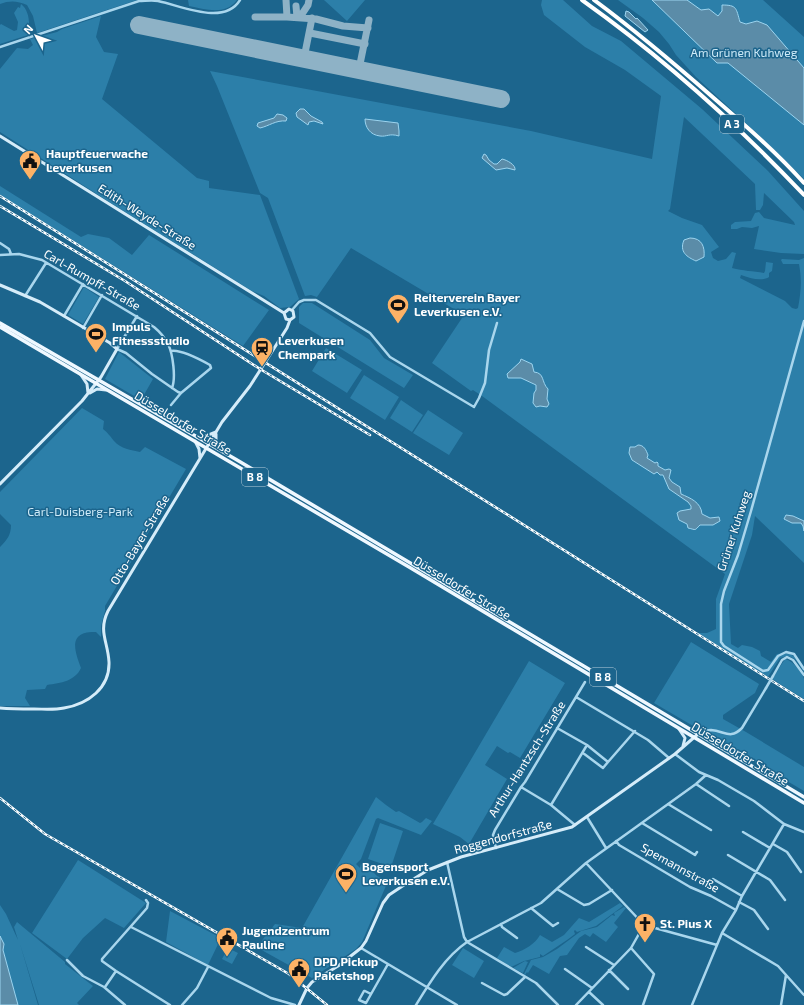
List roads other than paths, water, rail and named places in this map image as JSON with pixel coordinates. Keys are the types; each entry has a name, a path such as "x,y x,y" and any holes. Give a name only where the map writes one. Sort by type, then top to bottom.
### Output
{"highway":[{"name":"A 3","path":"582,0 656,56 750,140 804,194"},
{"name":"A 3","path":"594,0 637,32 684,71 757,136 804,183"}],"main road":[{"name":"B 8","path":"0,323 109,390"},
{"name":"B 8","path":"0,327 80,374 98,382"},
{"name":"Düsseldorfer Straße","path":"98,382 221,450 804,797"},
{"name":"Düsseldorfer Straße","path":"109,390 804,803"},
{"path":"342,528 344,524"},
{"path":"461,599 464,594"}],"street":[{"path":"0,47 128,3 151,0 201,12 217,13 234,8 240,0"},
{"name":"Edith-Weyde-Straße","path":"0,136 284,313"},
{"path":"0,243 9,249 11,254"},
{"name":"Carl-Rumpff-Straße","path":"0,255 28,255 46,263 102,295 158,330 168,344 170,351 174,378 172,388"},
{"path":"25,296 46,263"},
{"path":"64,316 82,284"},
{"path":"0,285 40,302 110,343 181,393"},
{"path":"83,328 102,295"},
{"path":"292,310 294,316 290,320 286,319 284,313 287,310 292,310 296,304 304,300 316,300 370,333 390,356 474,407 485,384 489,350 497,322"},
{"path":"0,484 98,382 136,316"},
{"name":"Otto-Bayer-Straße","path":"0,708 56,709 70,707 87,700 101,688 108,675 109,665 103,633 103,625 106,614 216,432 228,413 257,376 287,328 290,320"},
{"name":"Grüner Kuhweg","path":"804,321 738,556 724,591 721,604 721,619 722,644 760,669 766,671 778,656 786,652 794,654 804,668"},
{"path":"170,351 174,350 210,365 210,368 181,393 171,405"},
{"path":"80,374 87,384 87,395"},
{"path":"87,395 97,389 109,390"},
{"path":"197,437 206,436 216,432 216,441 221,450"},
{"path":"194,441 199,449 200,458"},
{"path":"698,734 710,730 732,735 738,733 782,660 787,658 793,660 804,675"},
{"name":"Arthur-Hantzsch-Straße","path":"496,848 493,835 495,830 585,682"},
{"path":"576,697 635,731 653,743 670,758"},
{"path":"557,728 587,745 608,762"},
{"path":"679,729 685,738 682,748"},
{"path":"583,753 603,768 635,731"},
{"name":"Roggendorfstraße","path":"299,1005 307,988 361,948 366,942 379,909 386,899 398,889 423,873 447,862 564,830 575,825 670,758 698,734"},
{"path":"551,805 587,745"},
{"path":"675,754 699,772 718,780 754,801 784,824 804,832"},
{"path":"416,1005 427,987 450,956 467,942 545,900 586,863 696,784 706,775"},
{"path":"696,784 729,806"},
{"path":"521,787 551,805 575,825"},
{"path":"668,804 711,830"},
{"path":"587,817 606,848"},
{"path":"642,823 695,855 697,852"},
{"path":"692,1005 722,933 784,824"},
{"path":"743,832 770,848"},
{"name":"Spemannstraße","path":"616,841 619,845 690,887 711,896 736,910"},
{"path":"773,844 787,852 801,872"},
{"path":"728,855 770,880 785,900"},
{"path":"447,862 464,937 467,942 540,986 558,1005"},
{"path":"586,863 644,925 717,945"},
{"path":"713,879 742,896"},
{"path":"557,889 584,906 612,890"},
{"path":"146,900 148,903 147,908 102,959 102,961 170,1005"},
{"path":"739,902 754,910 768,929"},
{"path":"531,908 553,926 558,923"},
{"path":"501,924 502,927 517,938"},
{"path":"576,1005 631,948 644,925"},
{"path":"131,927 271,998 295,1005"},
{"path":"722,933 778,966 804,995"},
{"path":"586,947 614,965"},
{"path":"361,948 457,1005"},
{"path":"631,948 654,974 643,1005"},
{"path":"67,960 83,976 104,987 125,1005"},
{"path":"371,994 364,991 359,1000 366,1003 388,964"},
{"path":"182,1005 197,988 208,967"},
{"path":"565,969 592,988"},
{"path":"609,970 628,989"},
{"path":"104,987 116,971"},
{"path":"781,1005 786,974"},
{"path":"482,983 504,995 525,977"},
{"path":"589,992 603,1005"}],"railway":[{"path":"0,196 804,701"},
{"path":"0,206 125,281 260,369 370,435"},
{"path":"0,798 45,834 289,974 327,1005"}],"place":[{"name":"Hauptfeuerwache Leverkusen","path":"30,180"},
{"name":"Reiterverein Bayer Leverkusen e.V.","path":"398,324"},
{"name":"Impuls Fitnessstudio","path":"96,354"},
{"name":"Leverkusen Chempark","path":"262,368"},
{"name":"Bogensport Leverkusen e.V.","path":"346,894"},
{"name":"St. Pius X","path":"645,944"},
{"name":"Jugendzentrum Pauline","path":"227,958"},
{"name":"DPD Pickup Paketshop","path":"299,988"}],"park label":[{"name":"Am Grünen Kuhweg","path":"744,53"},
{"name":"Carl-Duisberg-Park","path":"80,512"}]}
